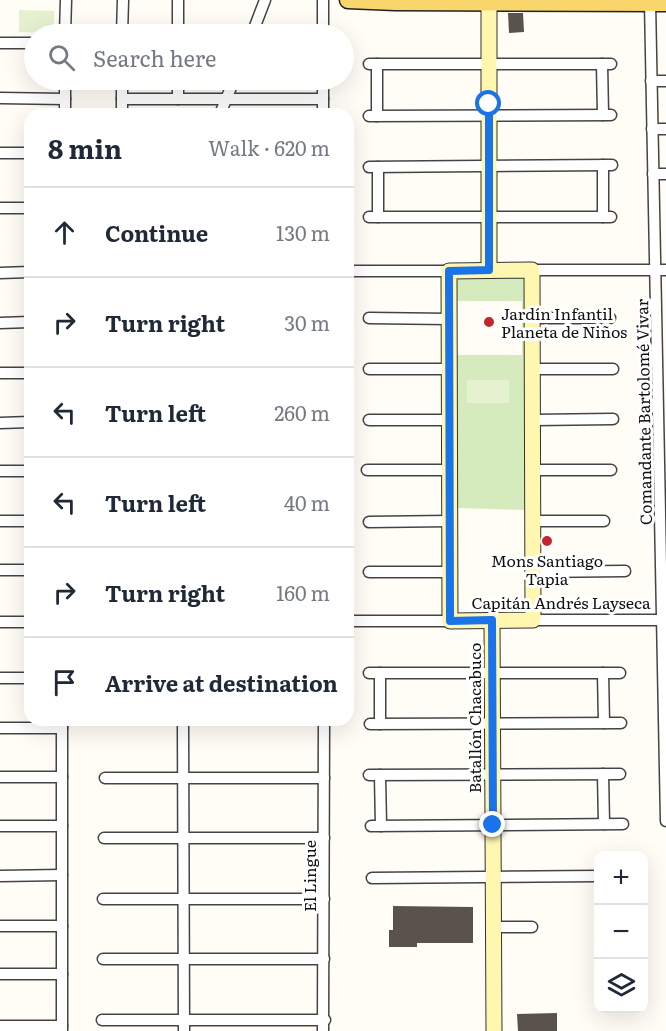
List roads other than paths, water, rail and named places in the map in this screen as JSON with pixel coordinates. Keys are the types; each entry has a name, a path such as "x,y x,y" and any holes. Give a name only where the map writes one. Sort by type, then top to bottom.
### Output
{"main road":[{"path":"348,0 658,2"}],"street":[{"path":"65,24 66,0"},
{"path":"122,24 123,0"},
{"path":"178,0 178,24"},
{"path":"256,24 265,0"},
{"path":"323,0 323,24"},
{"path":"489,1 489,270"},
{"name":"Comandante Bartolomé Vivar","path":"658,2 651,81 654,218 661,270 666,821"},
{"path":"0,43 24,43"},
{"path":"373,64 489,64 607,64 607,115 373,116 373,64"},
{"path":"651,81 666,81"},
{"path":"65,90 65,108"},
{"path":"122,90 122,108"},
{"path":"178,90 178,99"},
{"path":"222,108 230,90"},
{"path":"323,90 323,108"},
{"path":"0,98 65,99"},
{"path":"122,99 323,99"},
{"path":"652,129 666,129"},
{"path":"0,153 24,153"},
{"path":"607,165 607,217 374,217 374,167 489,166 607,165"},
{"path":"653,174 666,174"},
{"path":"0,207 24,208"},
{"path":"654,218 666,219"},
{"path":"532,270 533,620"},
{"path":"354,271 661,270"},
{"path":"449,271 450,621"},
{"path":"0,273 24,272"},
{"path":"369,318 449,319"},
{"path":"532,318 610,318"},
{"path":"0,323 24,322"},
{"path":"369,369 449,369"},
{"path":"532,369 613,369"},
{"path":"0,373 24,373"},
{"path":"533,420 613,419"},
{"path":"369,420 450,420"},
{"path":"0,423 24,423"},
{"path":"366,470 450,470"},
{"path":"533,470 611,470"},
{"path":"0,471 24,471"},
{"path":"533,520 604,521"},
{"path":"0,521 24,521"},
{"path":"369,522 450,521"},
{"path":"0,570 24,570"},
{"path":"533,572 625,571"},
{"path":"369,572 450,572"},
{"name":"Batallón Chacabuco","path":"492,620 494,1031"},
{"name":"Capitán Andrés Layseca","path":"354,621 664,620"},
{"path":"0,622 24,622"},
{"path":"620,673 375,673 375,724 621,723"},
{"path":"603,673 604,723"},
{"path":"0,678 24,678"},
{"path":"0,728 31,726"},
{"path":"0,1026 62,1029 62,726"},
{"path":"183,726 184,1026"},
{"name":"El Lingue","path":"324,726 324,1026"},
{"path":"603,774 604,825"},
{"path":"620,774 375,775 376,826 623,824"},
{"path":"0,777 62,777"},
{"path":"105,778 324,778"},
{"path":"0,826 62,826"},
{"path":"105,838 324,838"},
{"path":"0,876 62,875"},
{"path":"372,878 594,876"},
{"path":"104,899 324,899"},
{"path":"0,926 62,926"},
{"path":"493,927 531,927"},
{"path":"103,959 324,959"},
{"path":"0,974 62,974"},
{"path":"102,1020 184,1026 324,1026"}],"place":[{"name":"Jardín Infantil Planeta de Niños","path":"489,322"},
{"name":"Mons Santiago Tapia","path":"547,541"}]}
